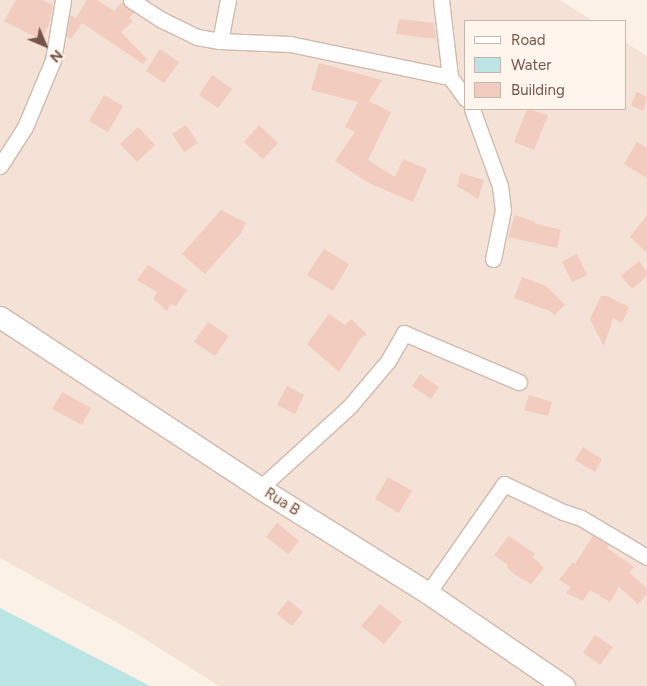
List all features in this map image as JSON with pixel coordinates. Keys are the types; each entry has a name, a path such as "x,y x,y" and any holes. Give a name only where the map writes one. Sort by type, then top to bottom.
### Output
{"main road":[{"name":"Rua B","path":"0,317 260,488 428,593 564,686"}],"street":[{"path":"0,166 25,127 53,60 64,0"},
{"path":"131,0 162,20 197,37 220,41 290,44 450,77"},
{"path":"220,41 228,0"},
{"path":"441,0 450,77 464,96"},
{"path":"472,110 500,186 503,210 493,259"},
{"path":"260,488 349,407 388,361 404,333 519,382"},
{"path":"428,593 504,484 563,512 581,518 647,557"}],"shaded area":[{"path":"0,0 560,0 591,20 464,20 464,110 627,110 627,44 647,56 647,686 219,686 134,632 0,558"}],"water":[{"path":"0,608 150,686 0,686"}],"building":[{"path":"16,0 42,0 53,5 49,25 41,40 4,21"},
{"path":"87,0 97,0 114,11 122,2 134,13 129,18 133,21 121,32 147,59 143,64 82,23 71,39 67,36 70,15 76,18"},
{"path":"399,19 434,23 436,39 396,34"},
{"path":"160,49 179,62 164,83 146,71"},
{"path":"319,63 382,80 369,101 391,112 368,160 395,177 403,159 427,169 413,202 369,183 335,161 355,132 345,127 358,102 311,90"},
{"path":"212,75 232,89 218,108 199,95"},
{"path":"637,92 647,97 643,111 631,105"},
{"path":"104,95 123,106 108,132 89,121"},
{"path":"527,110 548,115 534,150 514,142"},
{"path":"186,125 198,143 184,152 172,134"},
{"path":"259,125 278,143 263,159 244,142"},
{"path":"138,127 155,145 137,162 120,144"},
{"path":"637,142 647,148 647,178 624,164"},
{"path":"461,173 484,180 478,199 457,186"},
{"path":"221,210 246,223 241,233 205,274 182,254"},
{"path":"515,215 534,223 561,230 557,248 508,237"},
{"path":"647,215 647,253 630,237"},
{"path":"324,249 349,264 333,291 307,275"},
{"path":"577,254 587,275 572,282 562,262"},
{"path":"639,261 647,272 647,276 632,289 621,276"},
{"path":"148,265 187,290 176,306 171,304 167,311 153,299 157,292 137,280"},
{"path":"522,277 546,286 565,305 554,315 550,311 514,298"},
{"path":"601,296 607,296 629,307 622,323 613,318 604,346 590,319"},
{"path":"329,314 345,325 351,319 367,334 360,339 339,372 307,344"},
{"path":"208,322 229,336 215,356 194,342"},
{"path":"420,374 439,387 431,399 412,386"},
{"path":"287,386 304,395 295,414 277,405"},
{"path":"62,392 91,408 82,425 52,409"},
{"path":"529,395 552,402 548,416 524,410"},
{"path":"583,447 602,459 595,472 575,460"},
{"path":"388,477 412,491 399,513 375,499"},
{"path":"277,523 299,541 288,554 266,537"},
{"path":"509,536 535,554 533,557 544,568 531,584 514,574 507,567 508,565 494,555"},
{"path":"593,536 609,545 607,548 634,567 629,573 647,588 647,594 638,604 619,587 610,602 590,590 583,601 566,593 571,587 559,580 573,562 575,564"},
{"path":"288,600 303,612 292,626 277,614"},
{"path":"380,604 402,622 384,644 361,626"},
{"path":"595,635 613,647 600,665 583,653"}]}
